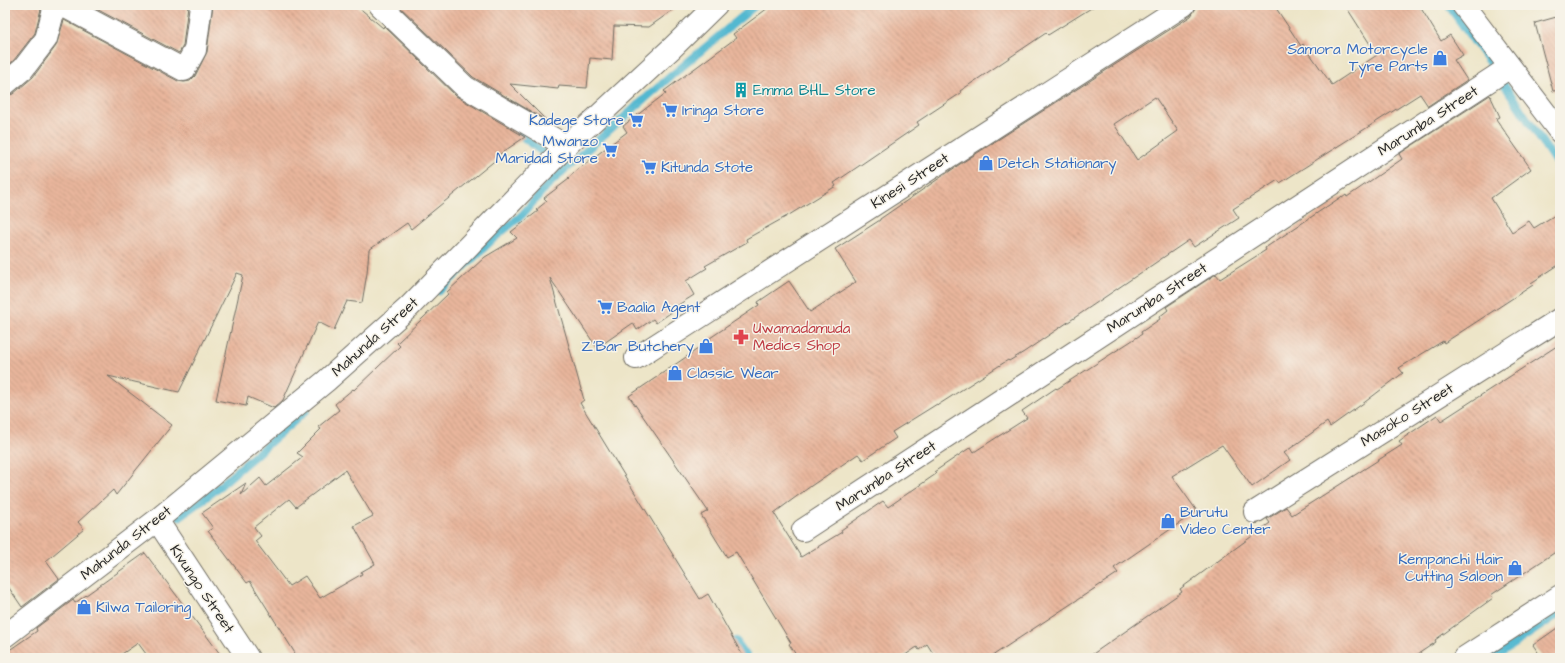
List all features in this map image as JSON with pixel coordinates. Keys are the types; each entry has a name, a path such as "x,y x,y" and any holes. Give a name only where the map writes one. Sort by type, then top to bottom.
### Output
{"street":[{"path":"5,84 23,70 46,39 56,5"},
{"path":"62,5 184,70 195,50 201,5"},
{"path":"380,5 465,87 566,146"},
{"name":"Mahunda Street","path":"5,636 157,520 326,380 409,308 566,146 716,5"},
{"name":"Kinesi Street","path":"636,358 1184,5"},
{"path":"1463,5 1560,132"},
{"name":"Marumba Street","path":"803,530 1510,67"},
{"name":"Masoko Street","path":"1255,512 1560,319"},
{"name":"Kivungo Street","path":"157,520 248,658"},
{"path":"1464,658 1560,596"}],"building":[{"path":"5,5 42,5 35,33 14,60 5,68"},
{"path":"89,5 188,5 183,46 179,53"},
{"path":"213,5 356,5 383,28 384,26 456,96 525,137 497,156 498,158 411,229 407,223 369,250 362,303 347,301 334,330 318,322 283,400 274,408 248,397 246,406 216,400 243,275 237,273 179,392 108,376 172,425 116,495 113,490 78,522 84,529 46,561 59,579 22,607 5,582 5,96 13,94 33,77 56,46 64,20 178,81 190,81 195,76 207,52"},
{"path":"398,5 680,5 649,27 614,26 612,60 590,58 587,88 559,86 558,89 510,84 547,121 473,77"},
{"path":"772,5 1096,5 1048,35 1046,33 960,91 961,93 917,122 919,125 834,183 836,186 746,239 747,242 705,266 707,268 686,281 694,295 675,307 676,309 656,323 653,319 637,330 633,323 597,348 550,278 584,400 580,403 700,599 708,594 744,658 298,658 250,581 247,583 208,531 213,528 202,513 246,483 241,495 260,478 266,486 303,457 297,453 321,429 318,427 339,410 335,404 353,389 354,390 400,346 397,343 448,294 447,292 485,257 517,238 511,232 538,211 536,210 547,201 544,198 569,179 568,178 581,167 627,132 623,126 666,93 664,91 736,38 733,34","holes":["345,470 373,516 354,526 375,564 361,572 362,574 320,598 305,576 289,586 255,541 261,536 254,527 289,499 296,507"]},
{"path":"1200,5 1274,5 1301,46 1303,44 1332,85 1377,55 1345,5 1419,5 1441,41 1450,35 1463,55 1454,60 1467,80 1428,106 1420,94 1280,183 1278,180 1233,209 1239,218 1194,247 1189,240 1024,352 1009,361 1008,360 938,405 937,404 892,432 896,438 863,460 858,454 811,486 774,513 801,557 842,532 841,530 883,501 888,507 936,474 934,472 971,447 974,452 1027,418 1022,411 1142,334 1141,332 1160,319 1159,317 1168,310 1166,307 1216,274 1220,279 1266,250 1265,248 1341,197 1342,198 1346,195 1347,197 1402,159 1399,154 1490,95 1500,117 1496,119 1531,169 1491,198 1512,232 1529,221 1534,228 1560,212 1560,264 1531,283 1533,285 1444,343 1443,341 1399,368 1403,373 1330,427 1327,422 1284,453 1290,460 1252,487 1222,445 1172,476 1197,511 1114,568 1118,573 989,658 936,658 927,644 919,650 917,647 901,658 798,658 789,644 791,643 736,552 727,557 701,515 708,511 629,396 711,340 710,338 759,305 758,302 789,281 810,312 856,282 835,249 880,220 960,164 1191,16","holes":["1155,97 1178,131 1137,160 1114,124"]},
{"path":"1560,16 1560,90 1553,91 1535,23"},
{"path":"1560,344 1560,549 1491,595 1493,598 1435,640 1436,642 1412,658 1087,658 1182,592 1180,589 1270,523 1267,519 1286,507 1292,515 1402,445 1399,441 1437,415 1441,421"},
{"path":"145,553 223,658 149,658 138,643 116,658 5,658 5,653 37,631 36,628 73,600 75,603"},
{"path":"1560,626 1560,658 1542,658 1533,645"}],"waterway":[{"path":"439,291 491,241 522,215 545,188 564,170 671,76 756,5"},
{"path":"1448,5 1498,75 1560,169"},
{"path":"499,118 551,159"},
{"path":"179,517 213,492 306,411"},
{"path":"1493,658 1560,613"},
{"path":"708,658 736,641 748,658"}],"place":[{"name":"Samora Motorcycle Tyre Parts","path":"1440,58"},
{"name":"Emma BHL Store","path":"741,90"},
{"name":"Iringa Store","path":"670,110"},
{"name":"Kadege Store","path":"636,120"},
{"name":"Mwanzo Maridadi Store","path":"610,150"},
{"name":"Detch Stationary","path":"986,163"},
{"name":"Kitunda Stote","path":"649,167"},
{"name":"Baalia Agent","path":"605,307"},
{"name":"Uwamadamuda Medics Shop","path":"741,337"},
{"name":"Z'Bar Butchery","path":"706,346"},
{"name":"Classic Wear","path":"675,373"},
{"name":"Burutu Video Center","path":"1168,521"},
{"name":"Kempanchi Hair Cutting Saloon","path":"1515,568"},
{"name":"Kilwa Tailoring","path":"84,607"}]}
